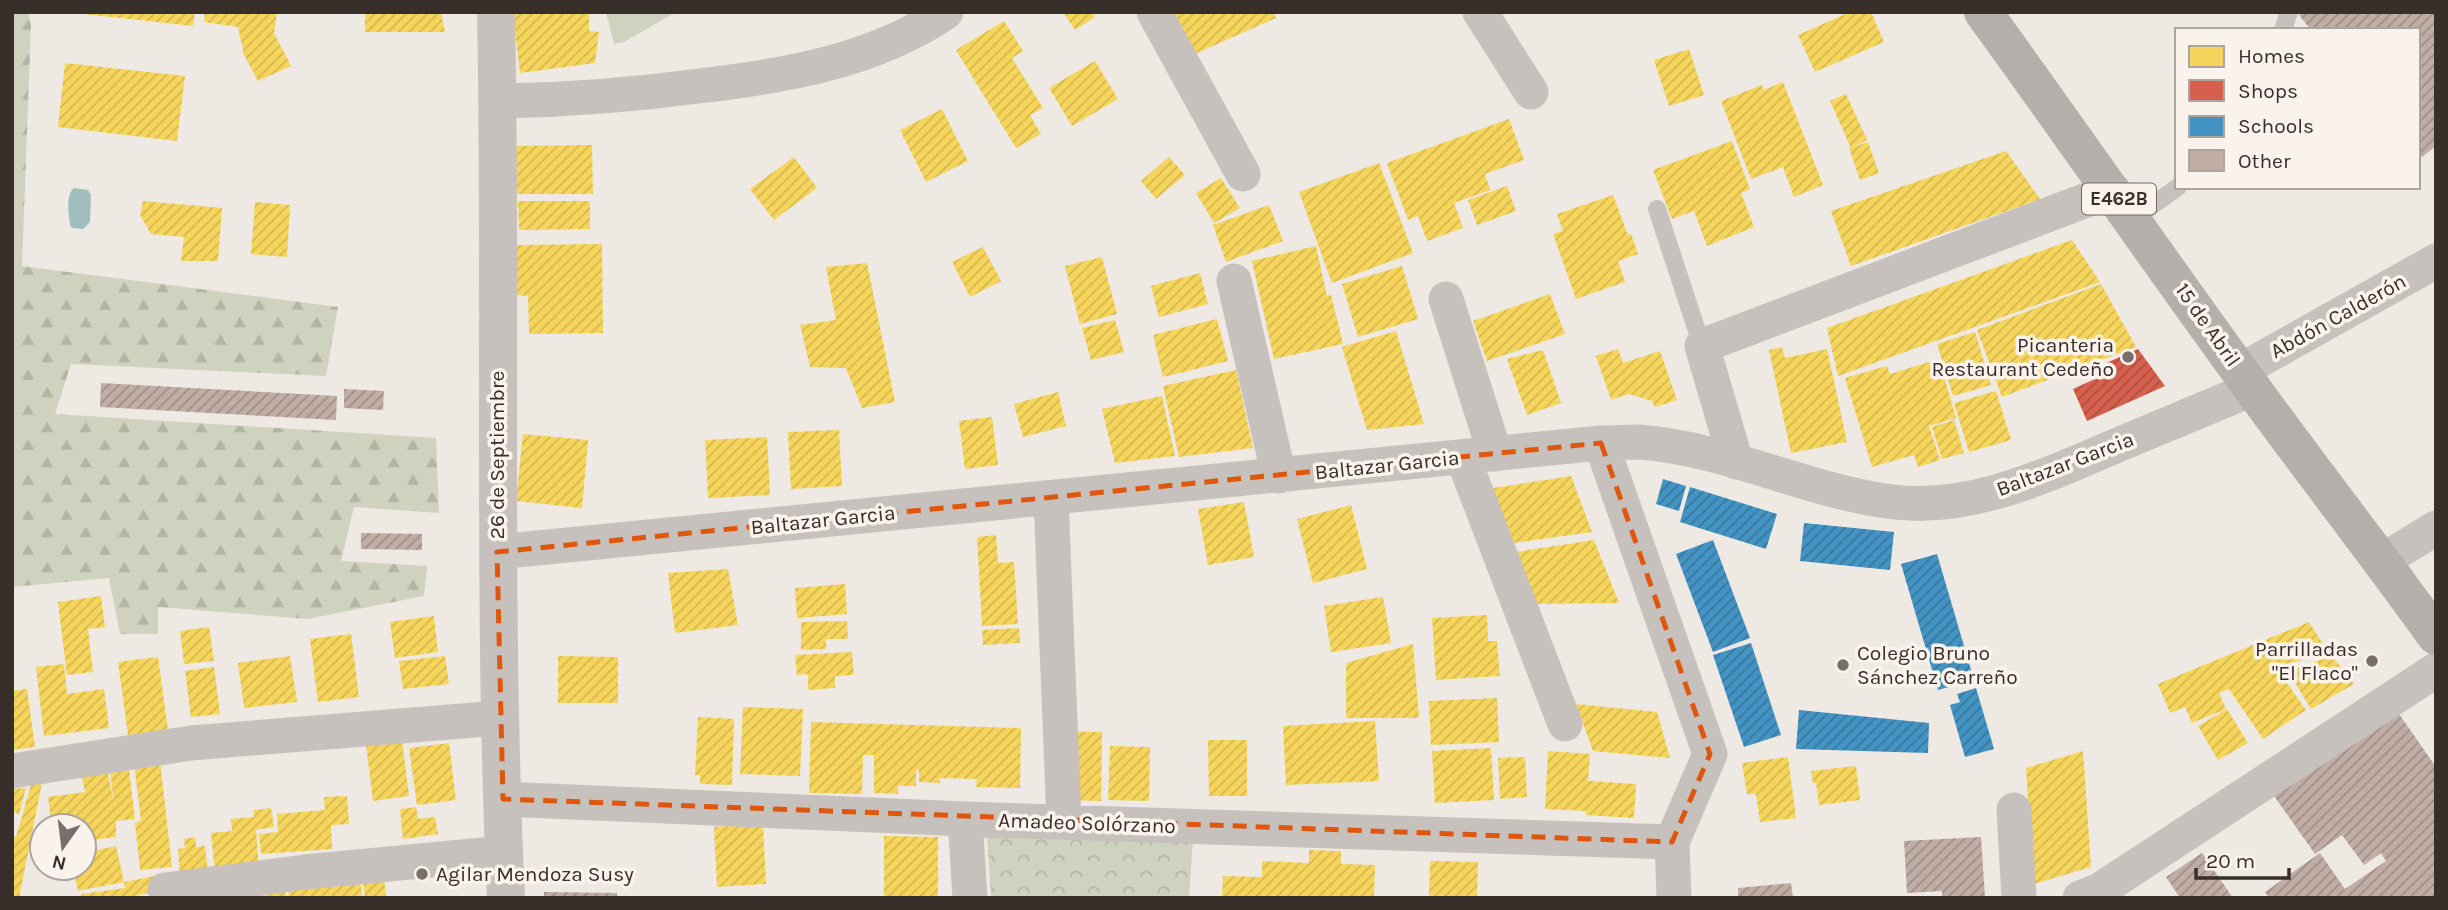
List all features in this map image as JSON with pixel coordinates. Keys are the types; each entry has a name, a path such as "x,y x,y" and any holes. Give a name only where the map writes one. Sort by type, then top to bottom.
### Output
{"main road":[{"name":"15 de Abril","path":"1983,12 2246,380 2436,636"}],"street":[{"name":"26 de Septiembre","path":"496,12 497,552 499,718 506,898"},
{"path":"498,101 559,100 654,92 800,71 894,42 946,12"},
{"path":"1154,12 1243,174"},
{"path":"1480,12 1531,92"},
{"path":"1736,462 1702,346 2123,205"},
{"name":"Abdón Calderón","path":"2246,380 2436,261"},
{"path":"1234,281 1279,476"},
{"path":"1446,299 1479,456 1564,724"},
{"name":"Baltazar Garcia","path":"497,552 1479,456 1549,446 1601,443 1640,442 1736,462 1850,495 1889,502 1942,502 1993,492 2048,475 2246,380"},
{"path":"1601,443 1710,754 1672,842 1674,898"},
{"path":"1051,498 1064,821"},
{"path":"2382,561 2436,528"},
{"path":"2080,898 2100,890 2436,670"},
{"path":"12,771 191,743 499,718"},
{"name":"Amadeo Solórzano","path":"503,799 965,819 1672,842"},
{"path":"2014,810 2019,898"},
{"path":"965,819 970,898"},
{"path":"165,890 305,872 504,853"}],"lane":[{"path":"2123,205 2175,188"},
{"path":"1657,209 1702,346"}],"highlighted area":[{"path":"1601,443 1710,754 1672,842 503,799 497,552"}],"green space":[{"path":"12,12 28,12 31,25 22,266 338,307 326,376 71,364 55,414 436,438 439,513 354,507 341,561 427,566 424,596 308,619 158,607 158,634 120,634 109,578 12,587"},
{"path":"606,12 676,12 624,42 614,44"},
{"path":"987,836 1193,839 1189,898 991,898"}],"water":[{"path":"74,188 88,190 91,195 90,222 83,229 72,228 70,225 69,200"}],"building: Homes":[{"path":"195,12 193,26 84,14"},
{"path":"205,12 277,12 274,33 291,66 258,81 244,55 238,27 204,22"},
{"path":"365,12 441,12 445,32 365,32"},
{"path":"513,12 589,12 589,31 599,32 595,63 520,73"},
{"path":"1063,12 1092,12 1095,17 1075,30"},
{"path":"1181,12 1274,12 1276,18 1188,57 1170,17"},
{"path":"1850,12 1871,12 1884,42 1815,72 1798,35"},
{"path":"1004,21 1023,51 1012,58 1043,108 1030,115 1041,134 1016,148 956,50"},
{"path":"1689,49 1704,95 1669,106 1654,60"},
{"path":"1095,61 1118,99 1072,126 1049,88"},
{"path":"65,63 185,76 177,141 58,127"},
{"path":"1783,82 1823,185 1794,197 1783,167 1751,179 1721,101 1762,85 1764,90"},
{"path":"1846,94 1867,140 1853,147 1868,142 1879,173 1860,180 1851,148 1830,101"},
{"path":"942,109 968,161 926,182 900,130"},
{"path":"1509,119 1524,160 1485,174 1490,190 1454,203 1463,228 1427,241 1418,216 1408,220 1387,163"},
{"path":"1732,141 1750,189 1741,193 1754,227 1707,246 1694,211 1672,219 1653,170"},
{"path":"592,145 593,194 510,194 509,146"},
{"path":"2006,151 2040,199 1851,266 1831,211"},
{"path":"794,157 817,188 774,220 750,189"},
{"path":"1169,157 1185,175 1156,199 1141,181"},
{"path":"1379,163 1413,253 1332,283 1299,192"},
{"path":"1221,178 1240,208 1214,223 1196,193"},
{"path":"1507,186 1516,211 1477,225 1468,200"},
{"path":"1613,195 1638,254 1618,261 1625,282 1576,299 1553,234 1563,231 1557,214"},
{"path":"143,201 222,208 218,261 181,261 184,237 151,234 140,215"},
{"path":"518,201 590,201 590,229 519,230"},
{"path":"255,202 290,205 287,257 251,254"},
{"path":"1269,205 1283,241 1226,262 1213,225"},
{"path":"2072,240 2100,282 1838,376 1827,328"},
{"path":"602,244 603,333 529,334 528,296 517,295 516,245"},
{"path":"1316,246 1327,296 1331,295 1343,344 1274,359 1252,261"},
{"path":"983,247 1001,281 970,297 952,262"},
{"path":"1102,257 1117,314 1080,324 1065,266"},
{"path":"867,263 895,402 862,408 846,368 810,367 800,325 836,320 826,267"},
{"path":"1402,266 1418,319 1358,337 1342,284"},
{"path":"1200,273 1208,304 1159,317 1151,286"},
{"path":"2101,284 2136,347 2002,397 1977,330"},
{"path":"1550,294 1565,334 1487,361 1473,321"},
{"path":"1217,319 1228,361 1163,377 1153,335"},
{"path":"1115,320 1124,352 1091,360 1082,328"},
{"path":"1396,331 1424,424 1367,430 1342,347"},
{"path":"1975,332 1991,385 1953,396 1937,344"},
{"path":"1782,347 1785,358 1827,349 1847,442 1791,453 1769,350"},
{"path":"1618,349 1623,363 1660,351 1677,400 1655,407 1652,401 1629,394 1611,400 1596,356"},
{"path":"1543,350 1561,403 1527,415 1507,359"},
{"path":"1939,359 1956,418 1929,426 1940,460 1918,467 1914,455 1872,467 1845,378 1887,366 1890,374"},
{"path":"1236,370 1253,448 1179,457 1163,386"},
{"path":"1996,391 2011,440 1969,452 1954,403"},
{"path":"1058,392 1066,426 1023,437 1014,404"},
{"path":"1162,396 1175,456 1115,463 1102,409"},
{"path":"992,417 998,465 965,469 959,421"},
{"path":"1954,420 1964,453 1942,459 1932,427"},
{"path":"839,430 842,486 791,489 788,432"},
{"path":"523,434 588,440 582,508 516,501"},
{"path":"767,437 770,495 708,498 705,440"},
{"path":"1571,476 1592,532 1507,544 1486,489"},
{"path":"1244,502 1254,557 1208,565 1198,509"},
{"path":"1351,505 1367,569 1313,583 1297,519"},
{"path":"996,535 998,563 1014,562 1018,624 982,626 977,537"},
{"path":"1594,540 1619,603 1526,604 1509,553"},
{"path":"728,569 738,625 675,633 668,573"},
{"path":"845,584 847,614 797,618 795,588"},
{"path":"101,596 105,627 88,629 93,672 67,675 58,602"},
{"path":"1383,597 1391,643 1331,652 1324,606"},
{"path":"1487,615 1488,641 1497,641 1500,676 1436,680 1432,618"},
{"path":"434,616 438,652 395,658 390,622"},
{"path":"847,621 848,639 826,639 826,649 801,650 801,622"},
{"path":"2309,622 2326,649 2278,670 2306,710 2263,739 2229,689 2219,693 2226,709 2192,723 2185,707 2170,713 2158,684"},
{"path":"209,627 214,661 184,664 180,631"},
{"path":"1019,628 1020,643 983,645 982,630"},
{"path":"351,634 359,697 318,702 310,639"},
{"path":"1413,644 1419,718 1346,718 1346,663"},
{"path":"852,652 854,675 835,676 835,688 808,690 808,674 797,675 795,655"},
{"path":"290,656 297,702 244,708 238,663"},
{"path":"445,656 449,684 403,689 399,661"},
{"path":"558,656 618,657 618,703 558,703"},
{"path":"2332,656 2354,684 2311,709 2288,671"},
{"path":"158,657 168,730 128,735 118,662"},
{"path":"64,664 67,694 104,689 109,728 44,736 36,667"},
{"path":"214,667 220,714 191,717 185,671"},
{"path":"27,689 35,747 12,750 12,691"},
{"path":"1497,698 1499,742 1431,745 1429,701"},
{"path":"1576,704 1657,712 1670,758 1593,751"},
{"path":"743,707 803,709 800,776 740,774"},
{"path":"2227,709 2248,743 2218,760 2198,726"},
{"path":"698,717 734,719 732,785 700,784 700,775 695,775"},
{"path":"1375,721 1379,781 1286,785 1283,726"},
{"path":"811,722 1021,728 1020,788 976,787 977,779 940,778 940,783 919,782 919,770 916,770 916,786 898,786 898,794 874,793 874,755 863,755 862,794 809,793"},
{"path":"1051,731 1102,732 1101,801 1063,800"},
{"path":"401,733 409,796 373,801 365,737"},
{"path":"1208,740 1247,740 1247,796 1209,796"},
{"path":"449,743 456,800 417,805 409,748"},
{"path":"1110,746 1150,747 1149,801 1108,800"},
{"path":"1491,748 1494,800 1435,803 1432,751"},
{"path":"1548,751 1590,754 1588,781 1636,784 1634,818 1586,815 1586,811 1545,809"},
{"path":"2083,751 2091,867 2034,884 2026,768"},
{"path":"1525,757 1527,797 1500,799 1498,758"},
{"path":"1788,757 1796,818 1760,822 1756,794 1747,794 1742,763"},
{"path":"128,761 135,819 116,821 116,837 98,839 98,812 50,812 48,797 85,792 81,771 107,768 114,804 109,763"},
{"path":"160,761 172,867 140,870 135,823 141,820 134,764"},
{"path":"1856,766 1860,800 1819,805 1816,783 1813,783 1811,771"},
{"path":"42,783 36,812 28,812 28,853 19,898 12,898 12,836 16,837 31,785"},
{"path":"26,788 19,814 12,811 12,789"},
{"path":"347,796 349,824 331,825 332,849 261,854 259,834 278,832 277,814 325,810 324,797"},
{"path":"416,807 418,819 435,817 438,834 403,839 400,809"},
{"path":"271,808 274,827 256,830 259,868 215,872 211,833 232,831 231,819 254,817 253,810"},
{"path":"763,824 766,884 717,887 714,827"},
{"path":"884,836 938,837 938,898 884,898"},
{"path":"195,837 196,847 205,846 208,875 180,878 178,849 185,848 184,839"},
{"path":"116,846 124,882 78,891 76,882 98,882 98,850"},
{"path":"1309,850 1341,851 1341,864 1375,865 1374,898 1222,898 1223,876 1262,877 1262,861 1309,863"},
{"path":"1430,861 1478,862 1477,898 1429,898"},
{"path":"154,876 156,891 127,898 82,898 81,894 125,888 124,882"},
{"path":"360,877 362,898 289,898 288,884"},
{"path":"384,877 386,898 365,898 363,879"},
{"path":"285,885 286,898 211,898"}],"building: Shops":[{"path":"2138,349 2165,386 2087,421 2073,389 2110,372 2106,363"}],"building: Schools":[{"path":"1663,479 1686,486 1679,511 1656,504"},
{"path":"1690,487 1777,514 1766,549 1680,522"},
{"path":"1804,523 1894,532 1890,570 1800,561"},
{"path":"1713,540 1750,638 1713,652 1676,554"},
{"path":"1937,554 1974,680 1938,690 1901,564"},
{"path":"1751,643 1781,735 1744,747 1713,655"},
{"path":"1976,688 1994,749 1965,757 1950,705 1960,702 1957,694"},
{"path":"1799,710 1929,723 1928,753 1796,749"}],"building: Other":[{"path":"2302,12 2436,12 2436,146 2420,158 2420,28 2309,28 2299,15"},
{"path":"101,383 337,396 336,420 100,407"},
{"path":"344,389 384,391 383,410 344,408"},
{"path":"361,533 422,534 422,550 361,549"},
{"path":"2397,711 2436,767 2436,898 2269,898 2265,892 2320,853 2345,889 2386,861 2381,853 2364,865 2342,835 2315,854 2274,796"},
{"path":"1981,837 1985,897 1942,898 1942,891 1907,893 1904,841"},
{"path":"2202,853 2233,898 2180,898 2166,877"},
{"path":"1791,883 1793,898 1738,898 1738,888"},
{"path":"544,892 617,893 617,898 544,898"}],"place":[{"name":"Picanteria Restaurant Cedeño","path":"2128,357"},
{"name":"Parrilladas \"El Flaco\"","path":"2372,661"},
{"name":"Colegio Bruno Sánchez Carreño","path":"1843,665"},
{"name":"Agilar Mendoza Susy","path":"422,874"}]}
